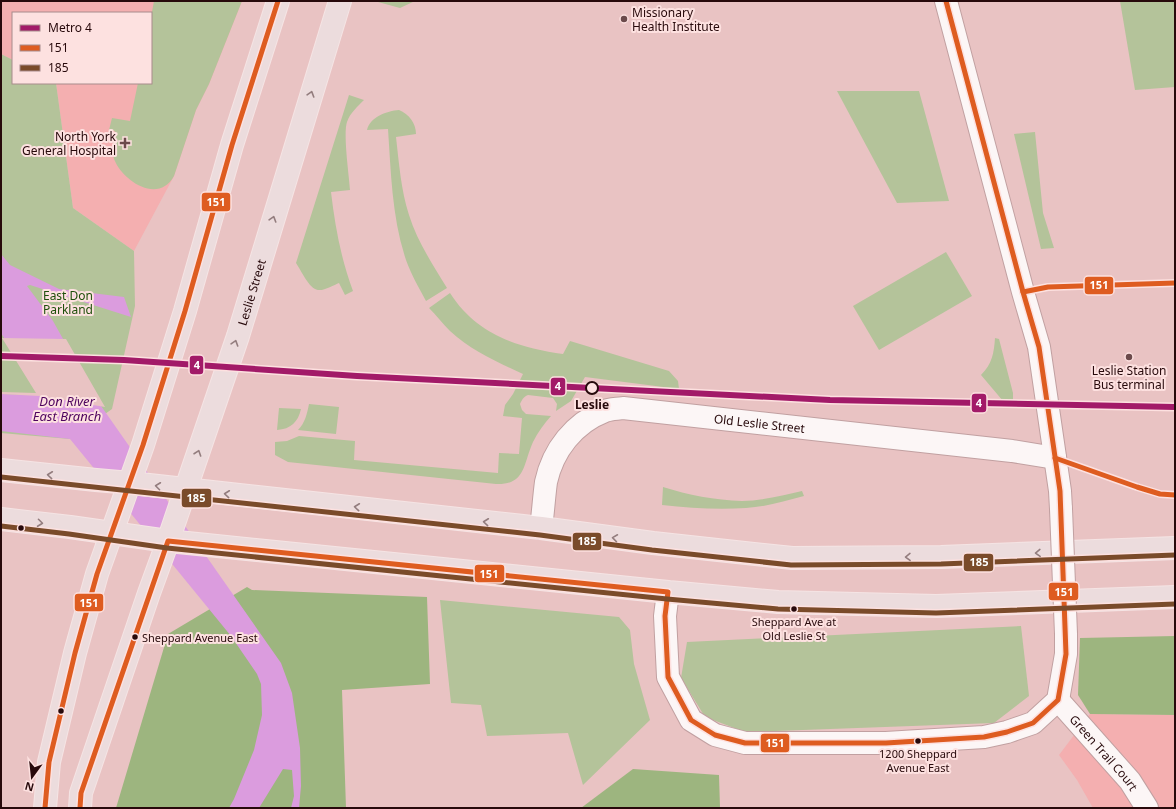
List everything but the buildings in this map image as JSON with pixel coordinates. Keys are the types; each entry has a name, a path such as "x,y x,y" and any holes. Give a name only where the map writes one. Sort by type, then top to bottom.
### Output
{"main road":[{"path":"46,808 49,762 75,653 97,574 131,483 185,310 232,145 278,1"},
{"name":"Leslie Street","path":"80,808 81,793 238,336 340,1"},
{"path":"1,470 541,528 653,543 792,558 941,557 1175,548"},
{"path":"1,519 168,541 778,602 936,606 1175,598"}],"street":[{"path":"668,592 665,616 668,677 691,720 715,735 745,744 886,743 984,737 1007,732 1033,723 1058,700 1066,654 1061,509 1060,491 1039,347 946,1"},
{"name":"Old Leslie Street","path":"541,528 547,481 555,456 563,442 572,432 586,421 606,411 623,408 1012,451 1055,458"},
{"name":"Green Trail Court","path":"1058,700 1130,781 1147,808"}],"shaded area":[{"name":"North York General Hospital","path":"1,1 242,1 209,84 196,110 174,176 134,251 73,208 56,84 152,84 152,12 12,12 12,60 1,54"},
{"path":"1090,714 1175,715 1175,808 1093,808 1077,780 1059,755"}],"green space":[{"path":"154,1 242,1 209,84 196,110 174,176 167,184 160,188 151,189 142,187 133,182 119,167 114,159 113,152 115,131 109,130 112,118 130,121 138,84 152,84 152,12"},
{"path":"378,1 415,1 400,8"},
{"path":"1120,1 1175,1 1175,87 1135,90"},
{"name":"East Don Parkland","path":"1,54 12,60 12,84 56,84 73,208 134,251 135,306 112,409 70,439 1,433"},
{"path":"837,91 919,91 949,201 897,203"},
{"path":"349,95 364,100 350,116 346,128 350,190 331,192 339,242 353,291 345,295 339,283 323,290 315,289 308,283 296,263"},
{"path":"399,110 411,119 416,130 416,134 396,137 406,206 412,225 421,243 447,288 426,301 415,281 401,244 391,179 388,129 367,130 375,118 389,112"},
{"path":"1035,132 1043,213 1054,248 1041,249 1014,134"},
{"path":"946,252 972,296 879,350 853,306"},
{"path":"450,293 473,319 485,329 499,337 514,343 563,354 570,341 669,371 678,381 679,389 585,377 571,401 556,411 557,404 553,398 526,396 520,404 522,410 526,414 551,416 541,428 533,442 522,472 513,481 506,483 496,484 288,462 275,455 275,442 287,441 299,436 355,441 354,460 498,473 499,453 519,454 522,418 503,416 505,405 513,394 523,374 485,356 458,338 429,308"},
{"path":"995,338 999,339 1013,393 1013,404 1003,401 981,375 988,367 992,358"},
{"path":"309,404 339,407 336,434 298,430 304,421"},
{"path":"279,408 301,409 298,418 293,424 286,428 277,430"},
{"path":"663,487 702,497 722,500 757,500 802,491 804,496 775,504 753,507 725,509 694,508 662,505"},
{"path":"247,587 252,590 427,597 430,684 342,690 346,808 116,808 168,634"},
{"path":"440,600 619,617 630,630 634,664 650,720 583,785 568,733 487,736 481,705 451,703"},
{"path":"1021,626 1029,696 994,723 745,732 705,717 681,678 687,642"},
{"path":"1175,636 1175,715 1090,714 1078,695 1080,638"},
{"path":"633,769 719,775 720,808 581,808"}],"water":[{"name":"Don River East Branch","path":"1,254 10,265 59,289 124,297 131,317 30,285 27,286 53,321 99,403 281,663 292,693 300,748 301,786 299,808 291,808 294,796 292,770 283,769 259,808 229,808 254,750 262,715 261,684 257,674 231,636 70,439 1,431 1,394 40,395 1,333"}],"pier":[{"path":"2,338 66,339 105,407 40,396 1,394 1,392 36,393"}],"metro line":[{"name":"4","path":"1,356 124,360 357,376 830,400 1175,407"}],"transit line":[{"name":"151","path":"45,808 49,762 75,653 97,574 143,445 185,311 232,145 278,1"},
{"name":"151","path":"80,808 81,793 168,541 668,592 665,616 668,677 691,720 715,735 745,743 886,743 984,737 1007,732 1033,723 1058,700 1066,654 1060,491 1039,347 946,1"},
{"name":"151","path":"1023,292 1048,287 1175,283"},
{"name":"151","path":"1055,458 1137,487 1160,494 1175,495"},
{"name":"185","path":"1,477 540,535 652,550 791,565 941,564 1175,555"},
{"name":"185","path":"1,526 167,548 778,609 936,613 1175,604"}],"place":[{"name":"Missionary Health Institute","path":"624,19"},
{"name":"North York General Hospital","path":"125,143"},
{"name":"Leslie Station Bus terminal","path":"1129,357"},
{"name":"Leslie","path":"592,388"},
{"name":"Sheppard Ave at Old Leslie St","path":"794,609"},
{"name":"Sheppard Avenue East","path":"135,637"},
{"name":"1200 Sheppard Avenue East","path":"918,741"}]}
